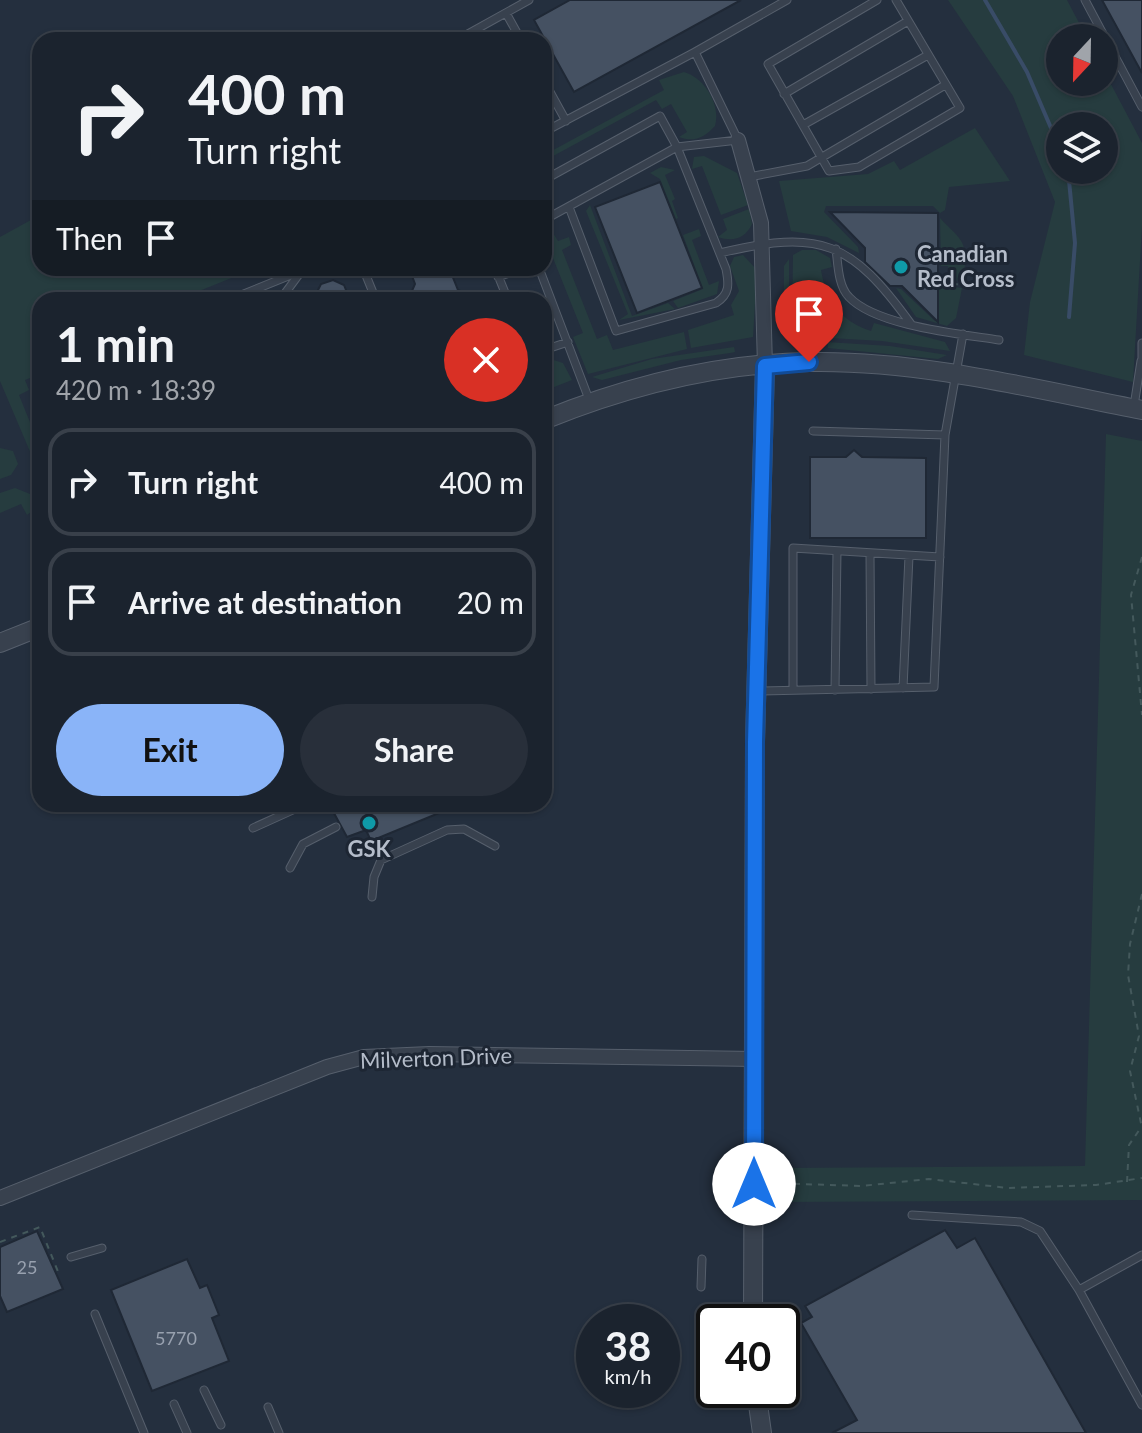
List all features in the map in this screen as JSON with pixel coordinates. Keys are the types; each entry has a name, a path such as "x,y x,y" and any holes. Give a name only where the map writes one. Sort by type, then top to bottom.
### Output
{"street":[{"path":"738,140 763,243 765,366 756,691 753,1304"},
{"path":"552,417 590,402 680,377 765,366 853,363 955,376 1138,409"},
{"path":"0,643 32,630"},
{"name":"Milverton Drive","path":"0,1198 327,1067 364,1057 465,1053 755,1059"},
{"path":"759,1408 762,1433"}],"lane":[{"path":"473,31 529,0"},
{"path":"552,128 787,0"},
{"path":"877,0 768,64 829,171 859,167 960,108 896,0"},
{"path":"1085,0 1142,107"},
{"path":"506,13 517,32"},
{"path":"784,94 908,21"},
{"path":"552,216 677,147 738,140 695,52"},
{"path":"803,125 928,55"},
{"path":"749,177 807,166 945,85"},
{"path":"552,96 566,121"},
{"path":"552,176 660,116 677,147 720,253 729,285 724,298 678,316 616,331 569,207"},
{"path":"720,253 763,243 820,243 836,249 879,281 911,324"},
{"path":"836,249 842,285 849,297 863,307 911,324 999,340"},
{"path":"249,292 289,276"},
{"path":"287,292 300,276"},
{"path":"501,276 498,277 505,292"},
{"path":"552,301 590,402"},
{"path":"756,691 934,687 945,435 963,334"},
{"path":"552,347 568,342"},
{"path":"1138,409 1142,343"},
{"path":"813,431 945,435"},
{"path":"793,690 793,548 940,557"},
{"path":"835,690 837,551"},
{"path":"870,555 871,689"},
{"path":"903,688 909,556"},
{"path":"253,828 288,812"},
{"path":"290,868 303,844 336,827"},
{"path":"372,897 374,877 381,860 447,830 464,829 495,846"},
{"path":"912,1215 1021,1222 1040,1231 1079,1290 1142,1405"},
{"path":"71,1257 102,1248"},
{"path":"1079,1290 1142,1255"},
{"path":"701,1287 702,1259"},
{"path":"95,1314 144,1433"},
{"path":"204,1390 221,1425"},
{"path":"174,1404 187,1433"},
{"path":"268,1407 279,1433"}],"path":[{"path":"940,281 971,287"},
{"path":"1142,557 1131,595 1142,715"},
{"path":"1127,1183 1129,1145 1141,1127 1130,1071 1139,1036 1128,975 1130,944 1142,894"},
{"path":"754,1184 793,1181 861,1186 929,1179 1008,1188 1127,1183 1142,1178"},
{"path":"0,1242 40,1227 59,1274"}],"green space":[{"path":"948,0 1067,0 1080,24 1046,24 1046,96 1117,96 1142,143 1142,226 1133,382 1024,355 1030,302 1055,202 1048,184 1118,184 1118,112 1046,112 1046,179 1013,96"},
{"path":"684,72 699,80 713,101 715,126 694,139 679,137 687,132 671,104 662,109 656,100 552,157 552,151 664,90 659,80"},
{"path":"975,128 1010,181 949,187 945,210 940,213 933,206 826,206 824,212 858,247 859,253 827,237 791,231 779,181 868,174 894,161 900,170"},
{"path":"704,156 737,173 748,205 721,215 702,166 692,169 694,157"},
{"path":"661,167 675,170 665,175 675,199 672,201 676,219 660,179 650,173"},
{"path":"590,205 632,316 668,303 675,309 619,320 628,314 586,211"},
{"path":"749,209 752,224 746,233 734,239 718,237 727,230 723,219"},
{"path":"940,218 964,246 964,274 959,273 957,281 949,279 948,266 941,266"},
{"path":"32,219 32,276 236,276 197,292 32,292 32,377 25,380 29,390 19,395 32,427 32,456 0,381 0,237"},
{"path":"699,229 701,236 692,240 709,285 719,281 717,294 678,308 673,301 703,289 683,235"},
{"path":"552,231 558,241 569,237 571,245 562,250 597,339 607,335 613,350 684,332 687,349 588,374 573,337 583,333 552,256"},
{"path":"802,250 816,250 830,258 832,267 821,270 827,291 836,308 851,321 871,331 874,323 945,342 950,351 882,341 796,336 792,329 793,255"},
{"path":"743,255 757,270 753,337 691,348 688,330 734,315 731,305 739,291 730,266 734,257"},
{"path":"789,259 789,332 784,323 784,266"},
{"path":"939,285 962,288 956,318 947,326 916,317 896,288 901,289 935,321 939,319"},
{"path":"810,341 890,346 947,355 938,359 828,348 828,344 809,344"},
{"path":"734,347 735,352 681,360 602,380 592,377 652,359"},
{"path":"552,360 563,363 572,380 552,388"},
{"path":"1106,434 1142,441 1142,1200 779,1202 779,1168 1085,1166"},
{"path":"0,448 13,451 18,464 11,475 0,479"},
{"path":"15,488 30,494 32,511 27,515 21,504 0,513 0,493"}],"building":[{"path":"570,0 741,0 574,92 552,52 552,32 541,32 534,20"},
{"path":"1102,0 1142,0 1142,73 1118,24"},
{"path":"660,182 702,288 637,313 595,207"},
{"name":"Canadian Red Cross","path":"830,212 938,213 938,322 902,286 890,286 865,262 865,248"},
{"path":"412,276 452,276 458,290 463,292 412,292 415,284"},
{"path":"333,280 344,285 347,292 317,292 321,284"},
{"path":"854,450 862,457 926,458 926,538 810,538 810,457 846,457"},
{"name":"GSK","path":"333,812 442,812 371,841 366,830 347,837"},
{"path":"945,1230 957,1248 975,1238 1086,1433 832,1433 857,1420 801,1323 812,1317 805,1306"},
{"path":"37,1231 63,1289 7,1312 0,1296 0,1247"},
{"path":"187,1259 200,1288 207,1285 219,1315 212,1318 229,1361 152,1391 111,1290"}],"waterway":[{"path":"985,0 1027,72 1046,116"},
{"path":"1069,184 1075,243 1069,317"}],"place":[{"name":"Canadian Red Cross","path":"901,267"},
{"name":"GSK","path":"369,823"}],"route":[{"path":"754,1184 755,742 765,366 809,362"}]}
